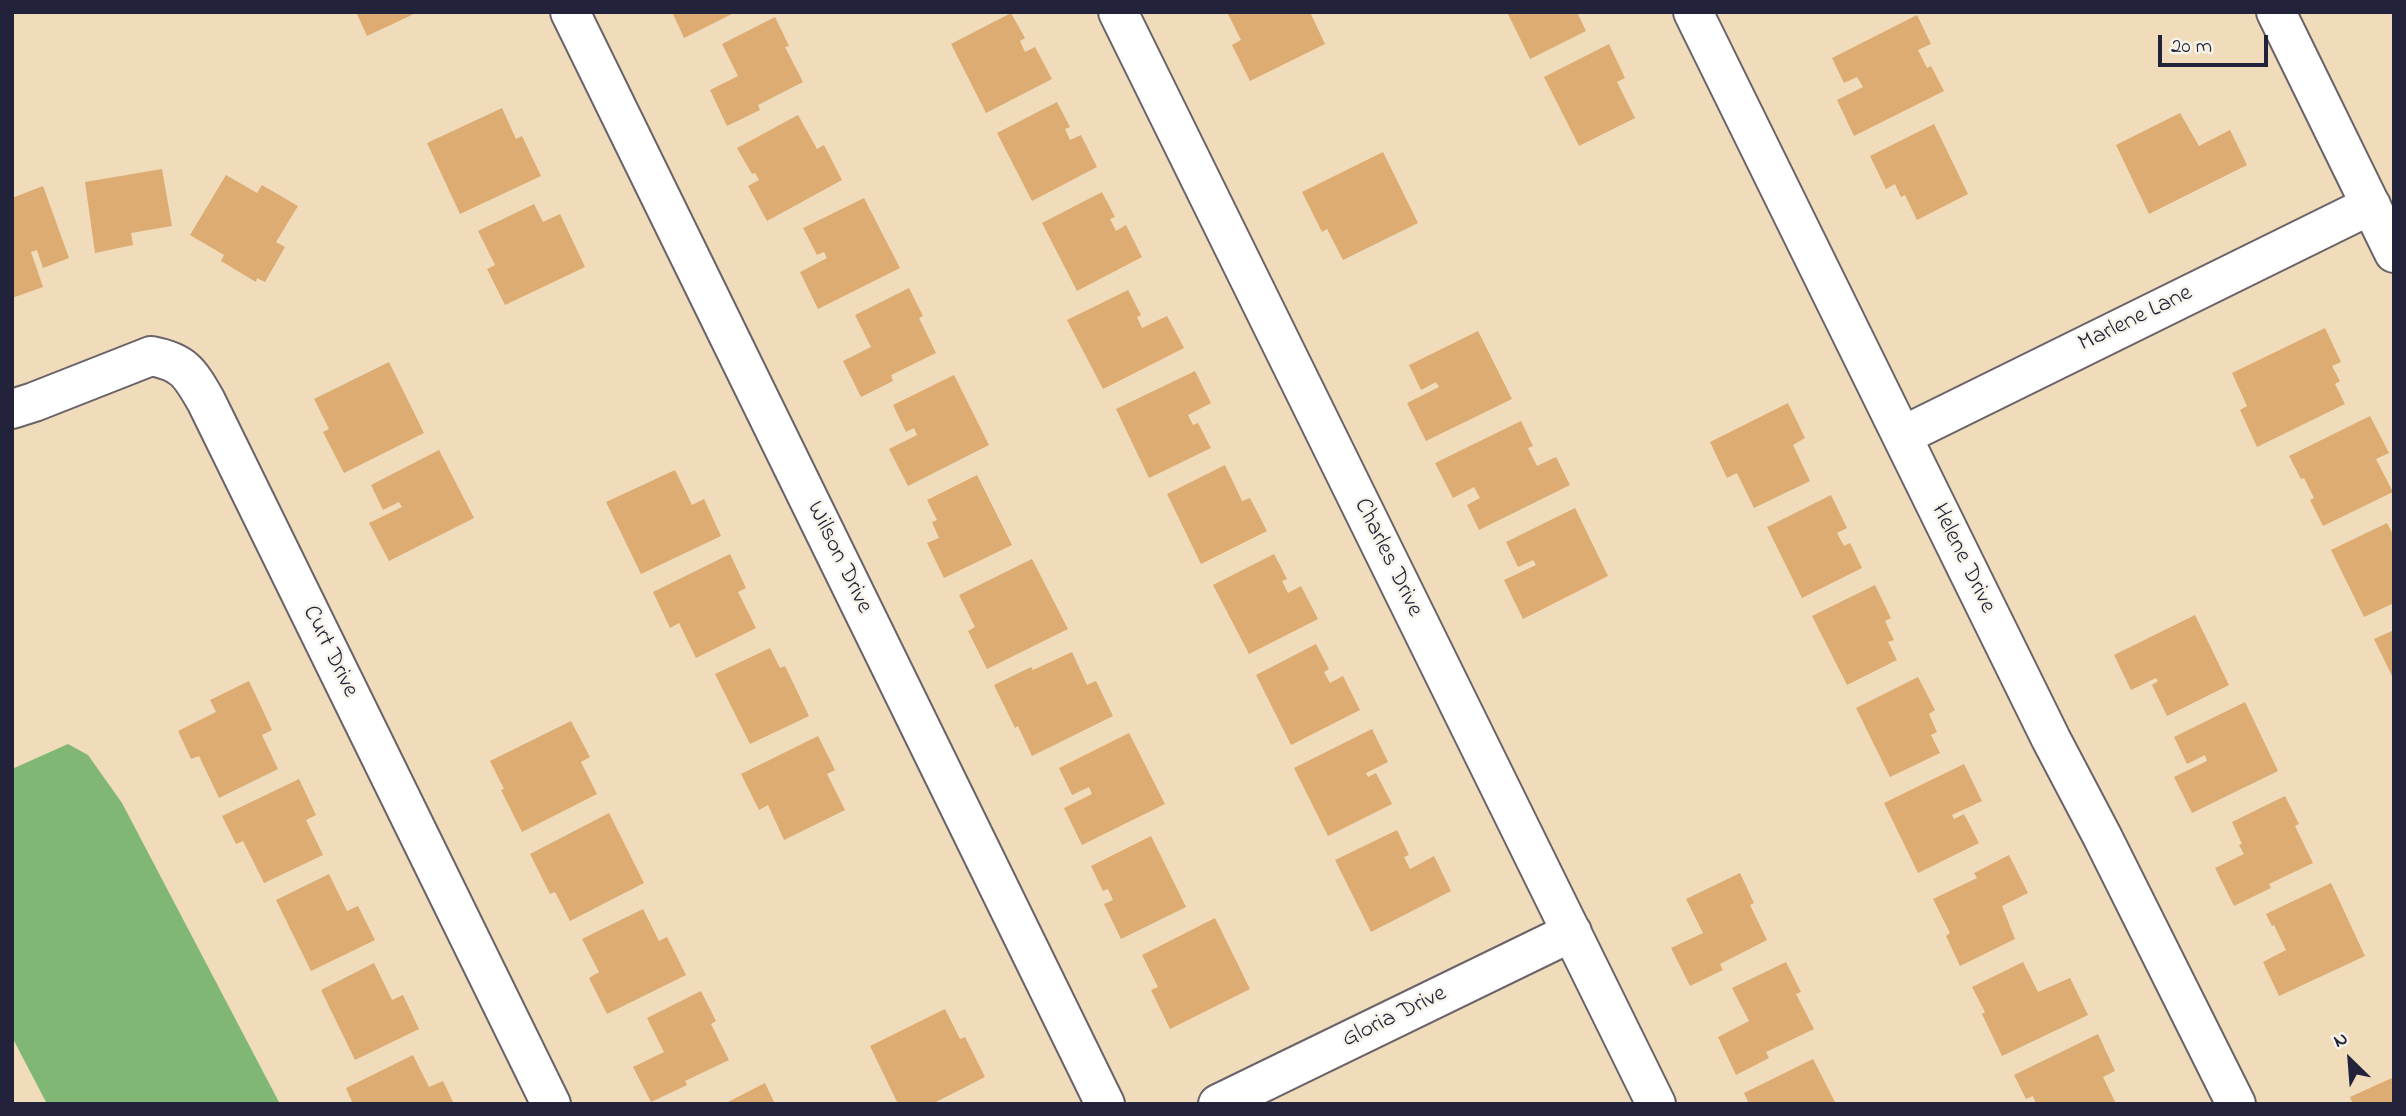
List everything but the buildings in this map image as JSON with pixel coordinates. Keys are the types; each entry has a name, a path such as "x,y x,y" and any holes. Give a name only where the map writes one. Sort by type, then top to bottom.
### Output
{"street":[{"name":"Wilson Drive","path":"570,12 1105,1104"},
{"name":"Charles Drive","path":"1118,12 1657,1104"},
{"name":"Helene Drive","path":"1693,12 2051,739 2236,1104"},
{"path":"2276,12 2394,253"},
{"name":"Marlene Lane","path":"1902,436 2371,205"},
{"name":"Curt Drive","path":"12,409 150,356 171,360 191,376 551,1104"},
{"name":"Gloria Drive","path":"1218,1104 1572,932"}],"green space":[{"path":"68,744 88,755 122,803 280,1104 47,1104 12,1037 12,769"}]}
